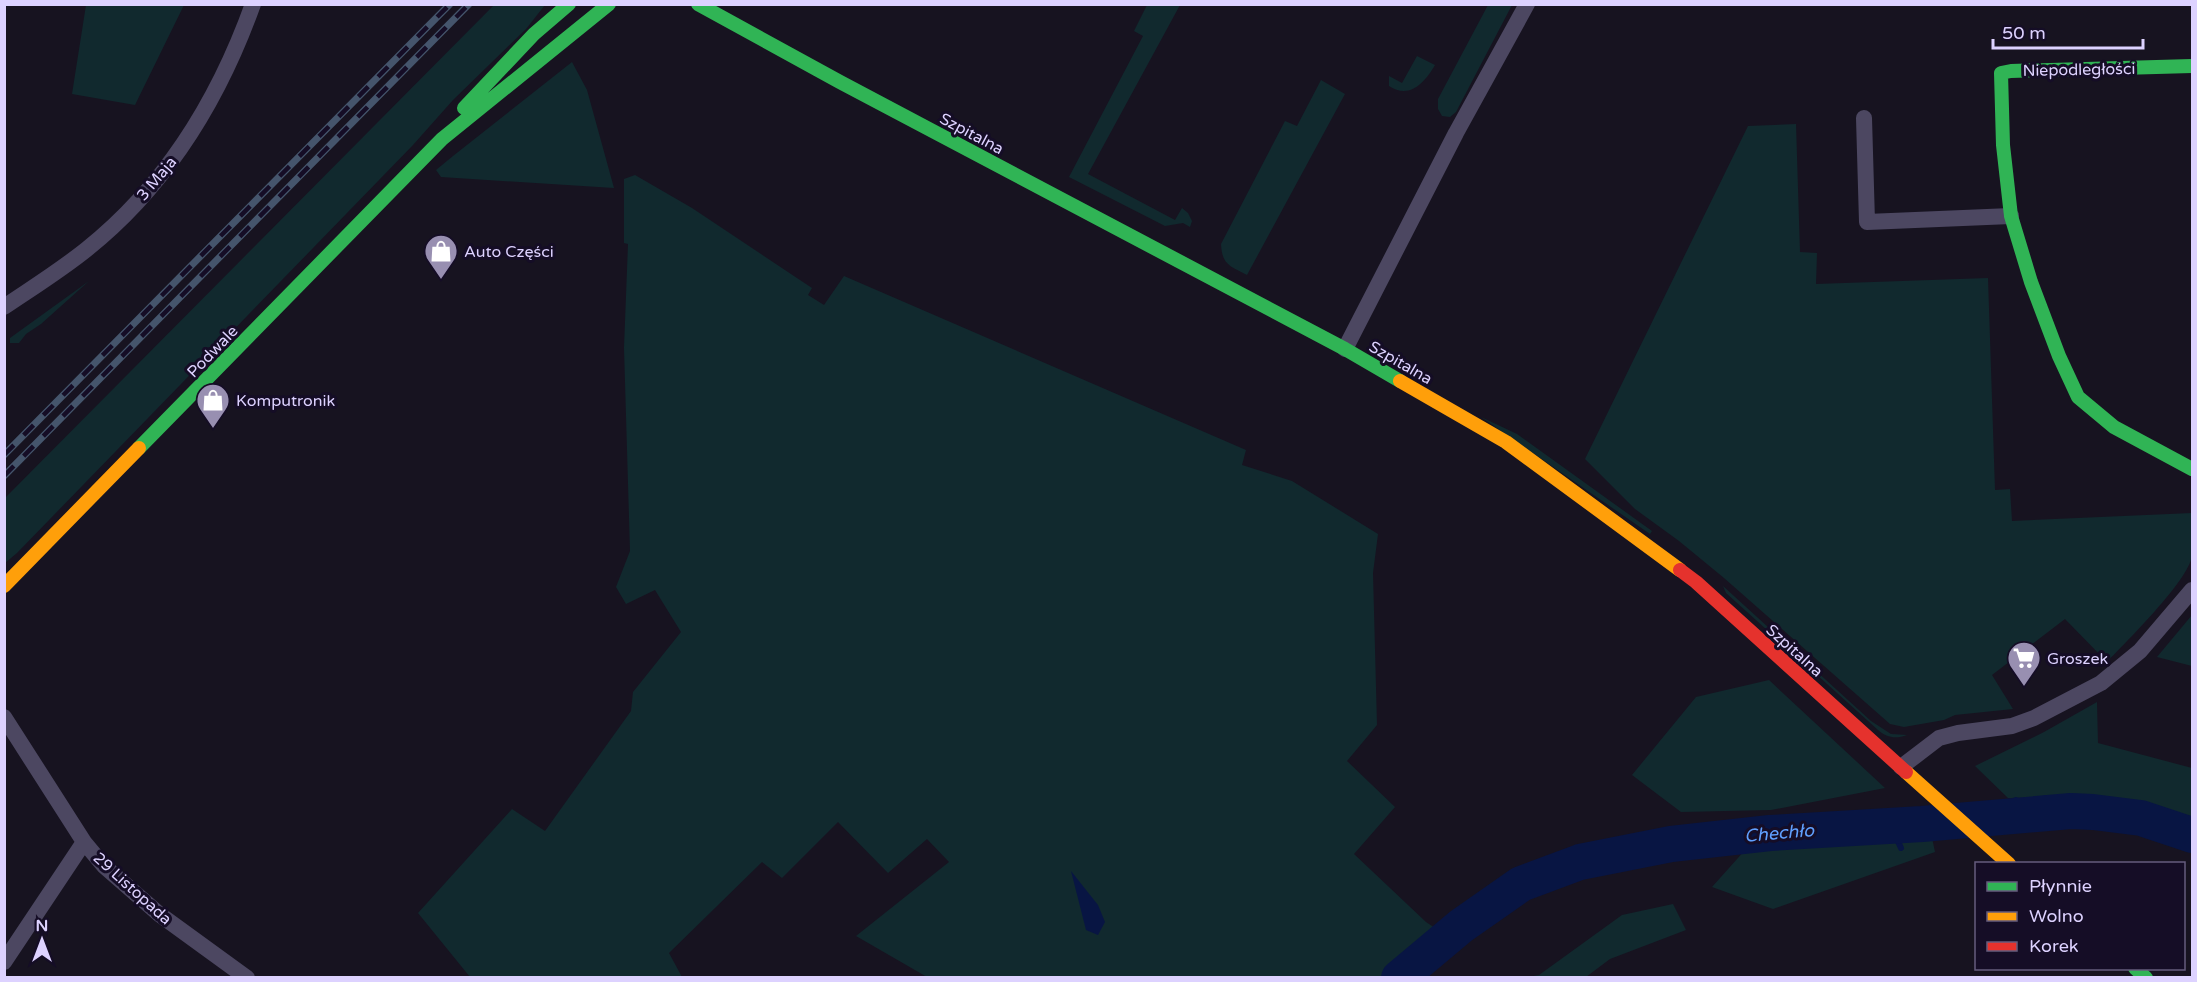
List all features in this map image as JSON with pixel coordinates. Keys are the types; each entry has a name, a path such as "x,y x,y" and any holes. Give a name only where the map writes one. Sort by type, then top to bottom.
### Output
{"street":[{"name":"3 Maja","path":"4,307 87,248 119,220 154,183 180,150 208,106 235,53 253,4"},
{"name":"Podwale","path":"442,139 467,104 504,63 569,4"},
{"name":"Podwale","path":"4,586 442,139 609,4"},
{"name":"Szpitalna","path":"698,4 840,82 1345,349 1506,442 1696,582 2007,862"},
{"path":"1345,349 1456,133 1527,4"},
{"name":"Niepodległości","path":"2193,66 2001,73 2003,145 2011,216 2031,282 2059,356 2078,397 2114,427 2193,470"},
{"path":"1864,118 1867,222 2011,216"},
{"path":"1901,767 1939,738 1958,733 2012,726 2034,718 2101,682 2140,651 2193,590"},
{"name":"29 Listopada","path":"4,717 84,842 104,866 159,914 247,978"},
{"path":"4,962 84,842"}],"green space":[{"path":"86,5 184,5 135,105 72,94"},
{"path":"494,5 545,5 526,29 453,100 413,145 5,563 5,498"},
{"path":"1147,5 1180,5 1088,174 1175,220 1182,208 1192,221 1190,227 1183,223 1165,226 1069,177 1143,36 1134,31"},
{"path":"1488,5 1512,5 1456,112 1450,117 1442,116 1438,109 1438,99"},
{"path":"1417,56 1435,65 1422,83 1404,91 1389,86 1389,76 1402,83"},
{"path":"572,62 587,90 614,188 441,177 436,170"},
{"path":"1321,80 1345,94 1247,275 1225,261 1221,244 1285,121 1297,126"},
{"path":"1796,124 1800,252 1817,253 1816,284 1988,278 1995,490 2010,489 2012,521 2192,513 2194,535 2192,556 2188,567 2169,595 2142,626 2107,662 2065,619 1992,675 2013,709 1955,715 1944,720 1904,727 1890,724 1724,578 1635,509 1585,459 1748,126"},
{"path":"635,175 692,208 812,288 808,295 824,305 844,276 1246,450 1242,465 1292,481 1378,534 1373,573 1377,725 1347,761 1395,807 1354,854 1426,922 1441,932 1387,977 927,977 856,936 949,862 927,839 888,873 838,822 782,878 762,862 669,953 682,977 470,977 418,913 512,809 545,831 631,711 633,692 681,632 655,590 626,604 616,587 630,551 624,348 628,244 624,243 624,179"},
{"path":"89,281 41,324 26,334 19,343 10,343 10,338"},
{"path":"1481,417 1517,434 1652,531 1650,534"},
{"path":"1723,586 1871,721 1891,734 1907,735 1892,737 1878,730 1726,593"},
{"path":"2192,615 2192,666 2157,657"},
{"path":"1769,680 1885,788 1771,810 1681,812 1632,775 1696,697"},
{"path":"2097,702 2098,743 2192,768 2192,823 2099,797 2008,798 1975,766 2044,732"},
{"path":"1931,833 1935,852 1773,909 1712,887 1746,849"},
{"path":"1673,904 1686,930 1610,959 1586,977 1528,977 1539,975 1622,915"}],"shaded area":[{"path":"1071,871 1098,905 1105,922 1098,935 1086,930"}],"waterway":[{"path":"2046,798 2047,812"},
{"path":"2016,800 2018,815"},
{"name":"Chechło","path":"1399,978 1461,926 1521,884 1580,862 1671,844 1770,833 1922,824 2071,811 2141,818 2192,835"},
{"path":"1891,826 1901,848"}],"railway":[{"path":"4,455 450,4"},
{"path":"4,476 469,4"}],"traffic: fast":[{"path":"464,108 534,34 569,4"},
{"path":"139,448 442,139 609,4"},
{"path":"698,4 840,82 1345,349 1400,381"},
{"path":"2192,66 2001,73 2003,145 2011,216 2031,282 2059,356 2078,397 2114,427 2192,469"},
{"path":"2137,970 2146,978"}],"traffic: slow":[{"path":"1400,381 1506,442 1680,570"},
{"path":"4,586 139,448"},
{"path":"1906,772 2007,862"}],"traffic: jam":[{"path":"1680,570 1906,772"}],"place":[{"name":"Auto Części","path":"441,280"},
{"name":"Komputronik","path":"213,429"},
{"name":"Groszek","path":"2024,687"}]}
